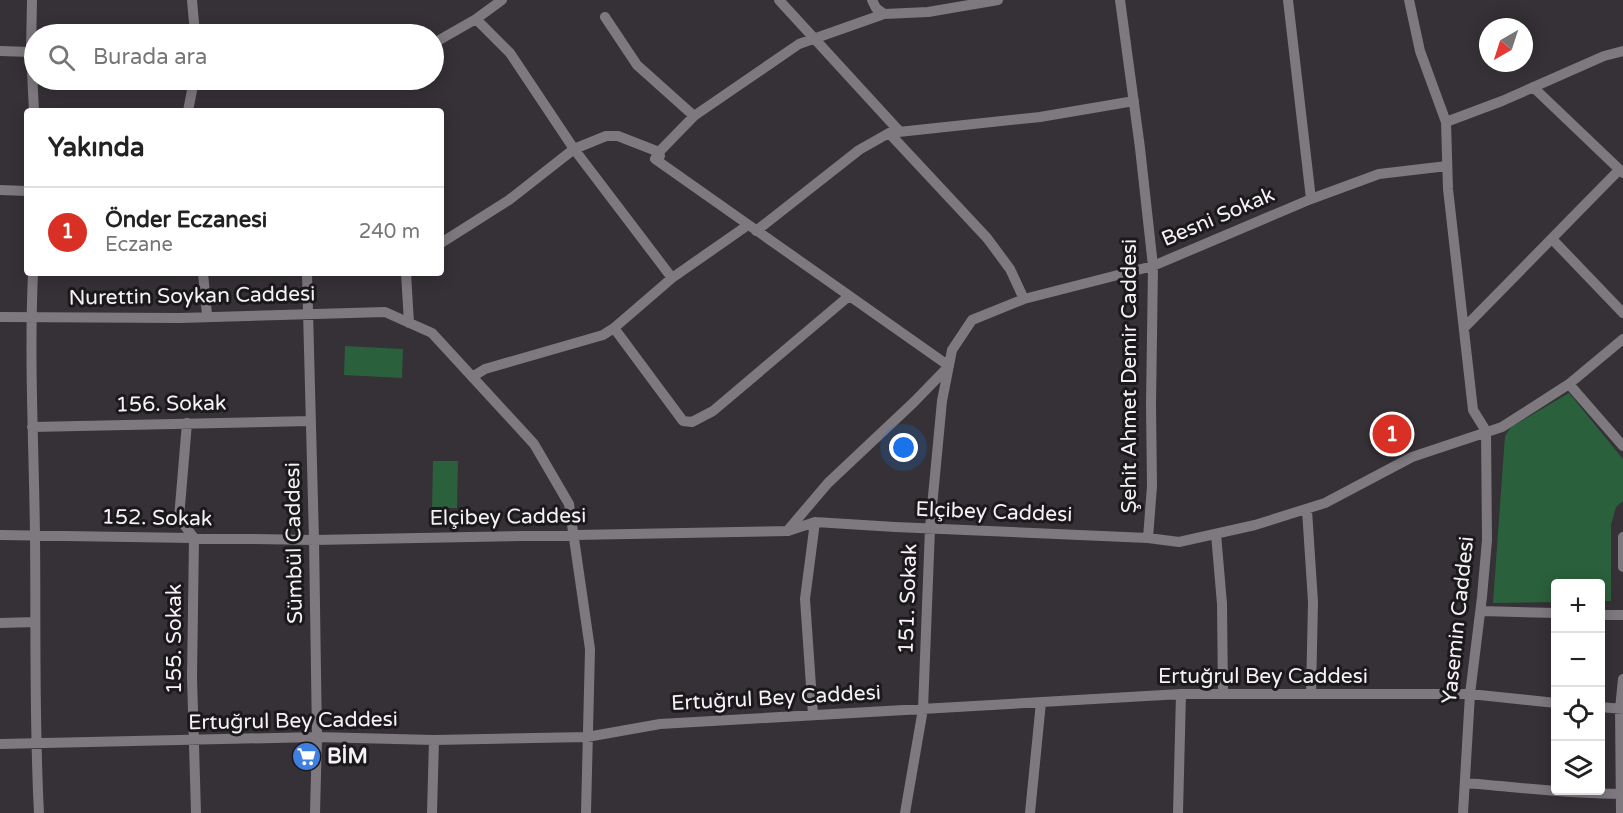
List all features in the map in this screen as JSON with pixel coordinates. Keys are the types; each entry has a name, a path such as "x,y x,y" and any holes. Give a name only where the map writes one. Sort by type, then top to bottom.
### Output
{"street":[{"path":"32,0 32,24"},
{"path":"192,0 194,24"},
{"path":"444,37 476,19 502,0"},
{"path":"779,0 987,238 1010,269 1024,299"},
{"path":"872,0 876,8 884,14"},
{"path":"788,531 828,483 949,366 655,159 694,116 799,44 884,14 928,12 998,0"},
{"name":"Şehit Ahmet Demir Caddesi","path":"1120,0 1153,266 1152,486 1148,538"},
{"path":"1288,0 1311,199"},
{"path":"1409,0 1420,51 1446,122 1447,166 1456,267 1473,410 1486,431"},
{"path":"605,17 637,65 694,116"},
{"path":"476,19 510,53 574,148 672,278"},
{"path":"0,51 24,52"},
{"path":"1446,122 1604,56 1623,51"},
{"path":"1464,328 1621,172 1533,87"},
{"path":"33,90 34,108"},
{"path":"189,108 192,90"},
{"path":"472,377 485,369 587,340 614,328 672,278 752,228 859,150 894,132 1040,117 1134,101"},
{"path":"444,241 509,200 574,148 606,136 618,136 659,152"},
{"name":"Besni Sokak","path":"972,320 1024,299 1153,266 1311,199 1379,174 1447,166"},
{"path":"0,190 24,191"},
{"path":"1553,240 1623,313"},
{"path":"33,276 31,318 35,535 35,744 39,813"},
{"path":"203,276 207,315"},
{"name":"Sümbül Caddesi","path":"307,276 317,737 315,813"},
{"path":"406,276 409,323 432,333 534,444 569,504 590,649 586,813"},
{"path":"614,328 683,421 692,422 713,411 849,296"},
{"name":"Nurettin Soykan Caddesi","path":"0,317 180,318 207,315 385,312 409,323"},
{"name":"151. Sokak","path":"905,813 924,709 930,528 942,401 952,350 972,320"},
{"name":"Elçibey Caddesi","path":"314,540 788,531 814,522 1148,538 1179,542 1255,525 1307,510 1412,458 1486,431 1502,428 1569,384 1623,339"},
{"path":"1569,384 1623,446"},
{"name":"156. Sokak","path":"32,427 311,421"},
{"path":"187,423 179,518 194,538"},
{"name":"Yasemin Caddesi","path":"1463,813 1470,694 1481,611 1487,540 1486,431"},
{"path":"1307,510 1313,602 1311,694"},
{"path":"813,715 805,599 814,522"},
{"name":"152. Sokak","path":"0,534 314,540"},
{"path":"1216,534 1222,604 1223,694"},
{"path":"1623,537 1623,567"},
{"name":"155. Sokak","path":"194,538 192,677 196,813"},
{"path":"1481,611 1551,613"},
{"path":"1605,615 1623,615"},
{"path":"0,623 35,622"},
{"path":"1621,813 1623,678"},
{"path":"1178,813 1181,694"},
{"name":"Ertuğrul Bey Caddesi","path":"0,744 317,737 434,740 587,737 660,724 1181,694 1470,694 1551,702"},
{"path":"1030,813 1041,702"},
{"path":"1605,707 1621,709"},
{"path":"432,813 434,740"},
{"path":"1465,783 1581,794 1620,794"}],"green space":[{"path":"345,346 403,349 402,378 344,375"},
{"path":"1569,393 1623,459 1623,501 1616,507 1611,525 1611,601 1605,601 1605,579 1551,579 1551,602 1493,603 1505,436 1511,427"},
{"path":"433,461 458,461 457,508 432,508"}],"place":[{"name":"Önder Eczanesi","path":"1392,434"},
{"name":"BİM","path":"306,756"}]}
